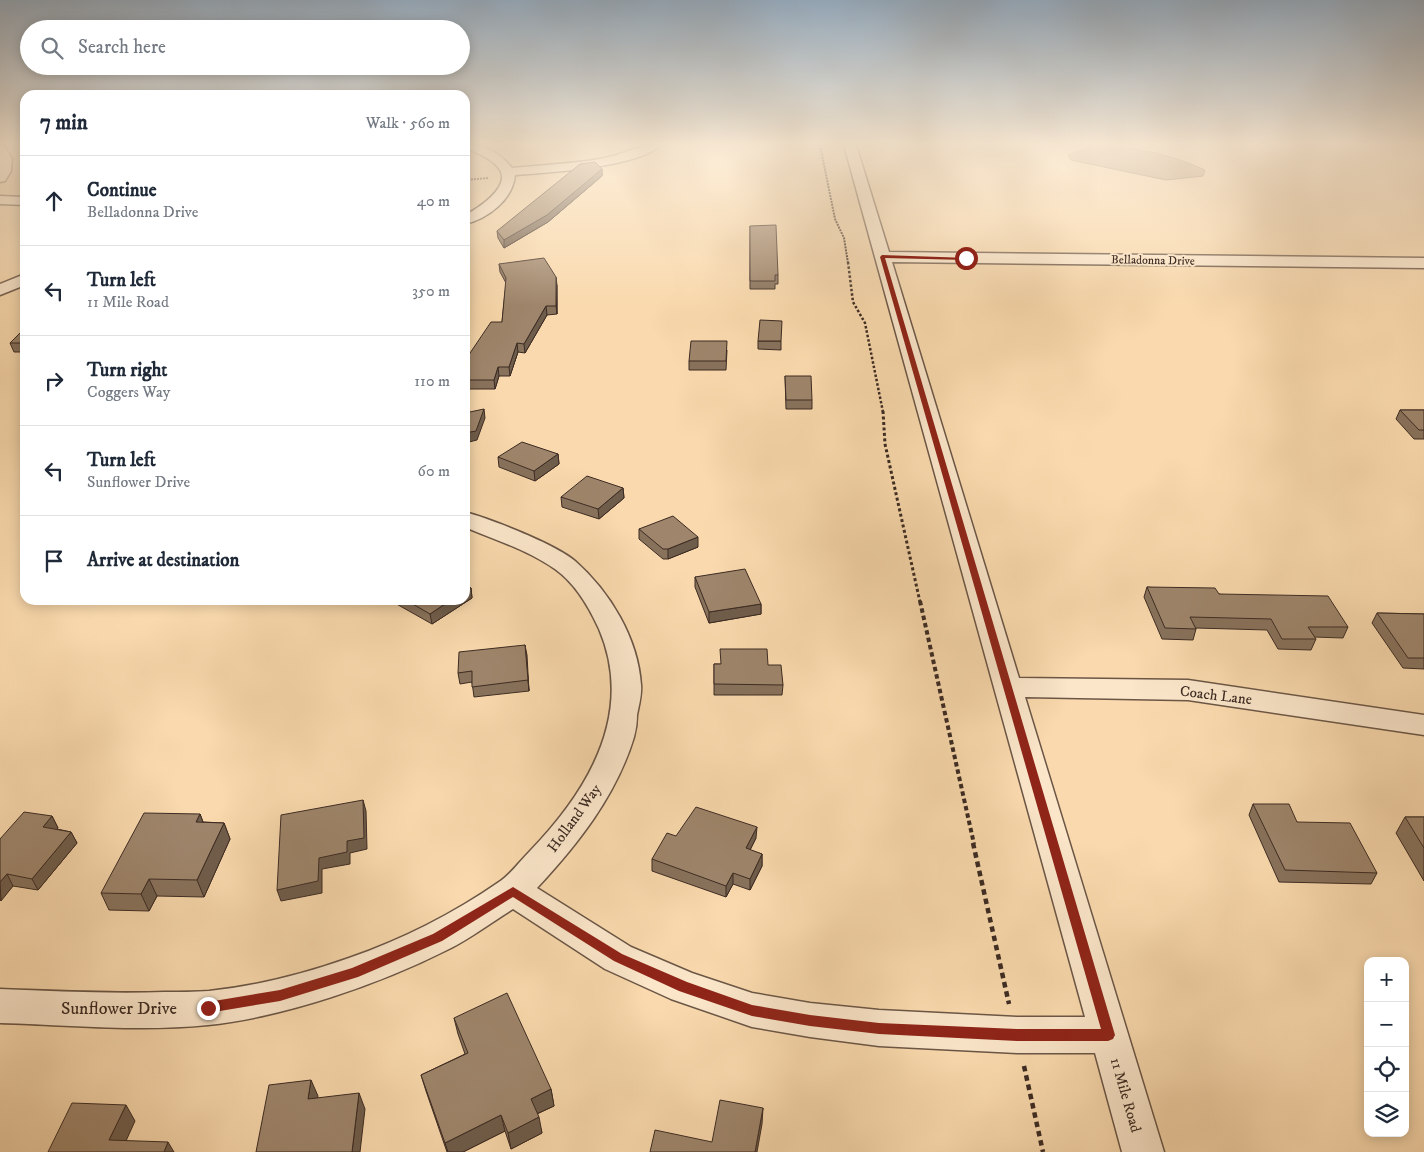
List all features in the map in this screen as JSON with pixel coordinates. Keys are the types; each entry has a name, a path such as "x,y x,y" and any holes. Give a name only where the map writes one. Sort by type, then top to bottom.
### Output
{"street":[{"path":"470,218 484,211 497,199"},
{"name":"11 Mile Road","path":"865,199 1142,1152"},
{"path":"0,200 20,201"},
{"name":"Belladonna Drive","path":"882,257 1424,263"},
{"path":"0,290 20,280"},
{"name":"Holland Way","path":"470,521 534,547 565,565 587,587 605,613 621,649 627,686 620,736 600,784 562,839 513,891"},
{"name":"Coach Lane","path":"1007,687 1188,690 1424,725"},
{"path":"513,891 618,958 684,987 752,1010 810,1020 879,1028 1017,1035 1108,1035"},
{"name":"Sunflower Drive","path":"0,1006 136,1010 208,1008 280,995 354,973 438,938 513,891"}],"path":[{"path":"830,199 834,219 838,224 847,256 853,303 856,311 864,320 867,333 884,417 885,444 1043,1152"}],"building":[{"path":"537,199 566,199 547,215 504,240 497,231"},
{"path":"776,225 778,275 775,275 775,281 750,281 750,226"},
{"path":"544,258 556,277 556,306 546,306 524,344 517,343 509,367 498,367 494,380 470,380 470,353 491,322 502,322 506,278 499,264"},
{"path":"760,320 782,321 781,341 758,341"},
{"path":"20,333 20,343 10,343"},
{"path":"691,341 727,341 726,361 689,361"},
{"path":"785,376 811,376 812,400 786,400"},
{"path":"484,409 476,431 470,432 470,412"},
{"path":"1400,410 1424,410 1424,430 1419,430"},
{"path":"522,442 558,454 534,471 498,457"},
{"path":"587,476 623,488 598,509 561,497"},
{"path":"673,516 698,537 668,549 663,549 639,529"},
{"path":"745,569 761,604 709,612 695,577"},
{"path":"1147,587 1215,588 1219,594 1328,596 1348,627 1308,627 1316,639 1282,639 1271,619 1190,617 1196,629 1165,628"},
{"path":"415,605 444,605 430,614"},
{"path":"1377,613 1424,614 1424,658 1408,658"},
{"path":"525,645 528,680 472,687 472,671 458,673 459,652"},
{"path":"720,649 767,649 768,665 781,665 783,685 714,684 714,664 721,664"},
{"path":"363,800 364,838 347,841 347,852 319,858 318,881 277,890 281,815"},
{"path":"1253,804 1289,804 1297,822 1350,823 1377,873 1285,870"},
{"path":"696,807 757,827 746,848 762,854 750,879 733,873 726,886 652,859 667,833 676,836"},
{"path":"24,812 52,816 43,827 71,832 32,879 7,874 0,882 0,839"},
{"path":"144,813 200,814 196,822 224,823 197,880 149,879 141,894 101,893"},
{"path":"1405,817 1424,817 1424,848"},
{"path":"507,993 551,1089 531,1099 539,1117 508,1133 501,1115 445,1143 421,1075 468,1053 454,1018"},
{"path":"311,1080 308,1099 359,1093 352,1152 256,1152 269,1085"},
{"path":"720,1100 763,1108 755,1152 650,1152 655,1130 712,1142"},
{"path":"72,1103 126,1105 109,1140 168,1142 164,1152 48,1152"}],"route":[{"path":"208,1008 280,995 354,973 438,938 513,891 618,958 684,987 752,1010 810,1020 879,1028 1017,1035 1108,1035 882,257 966,258"}]}
